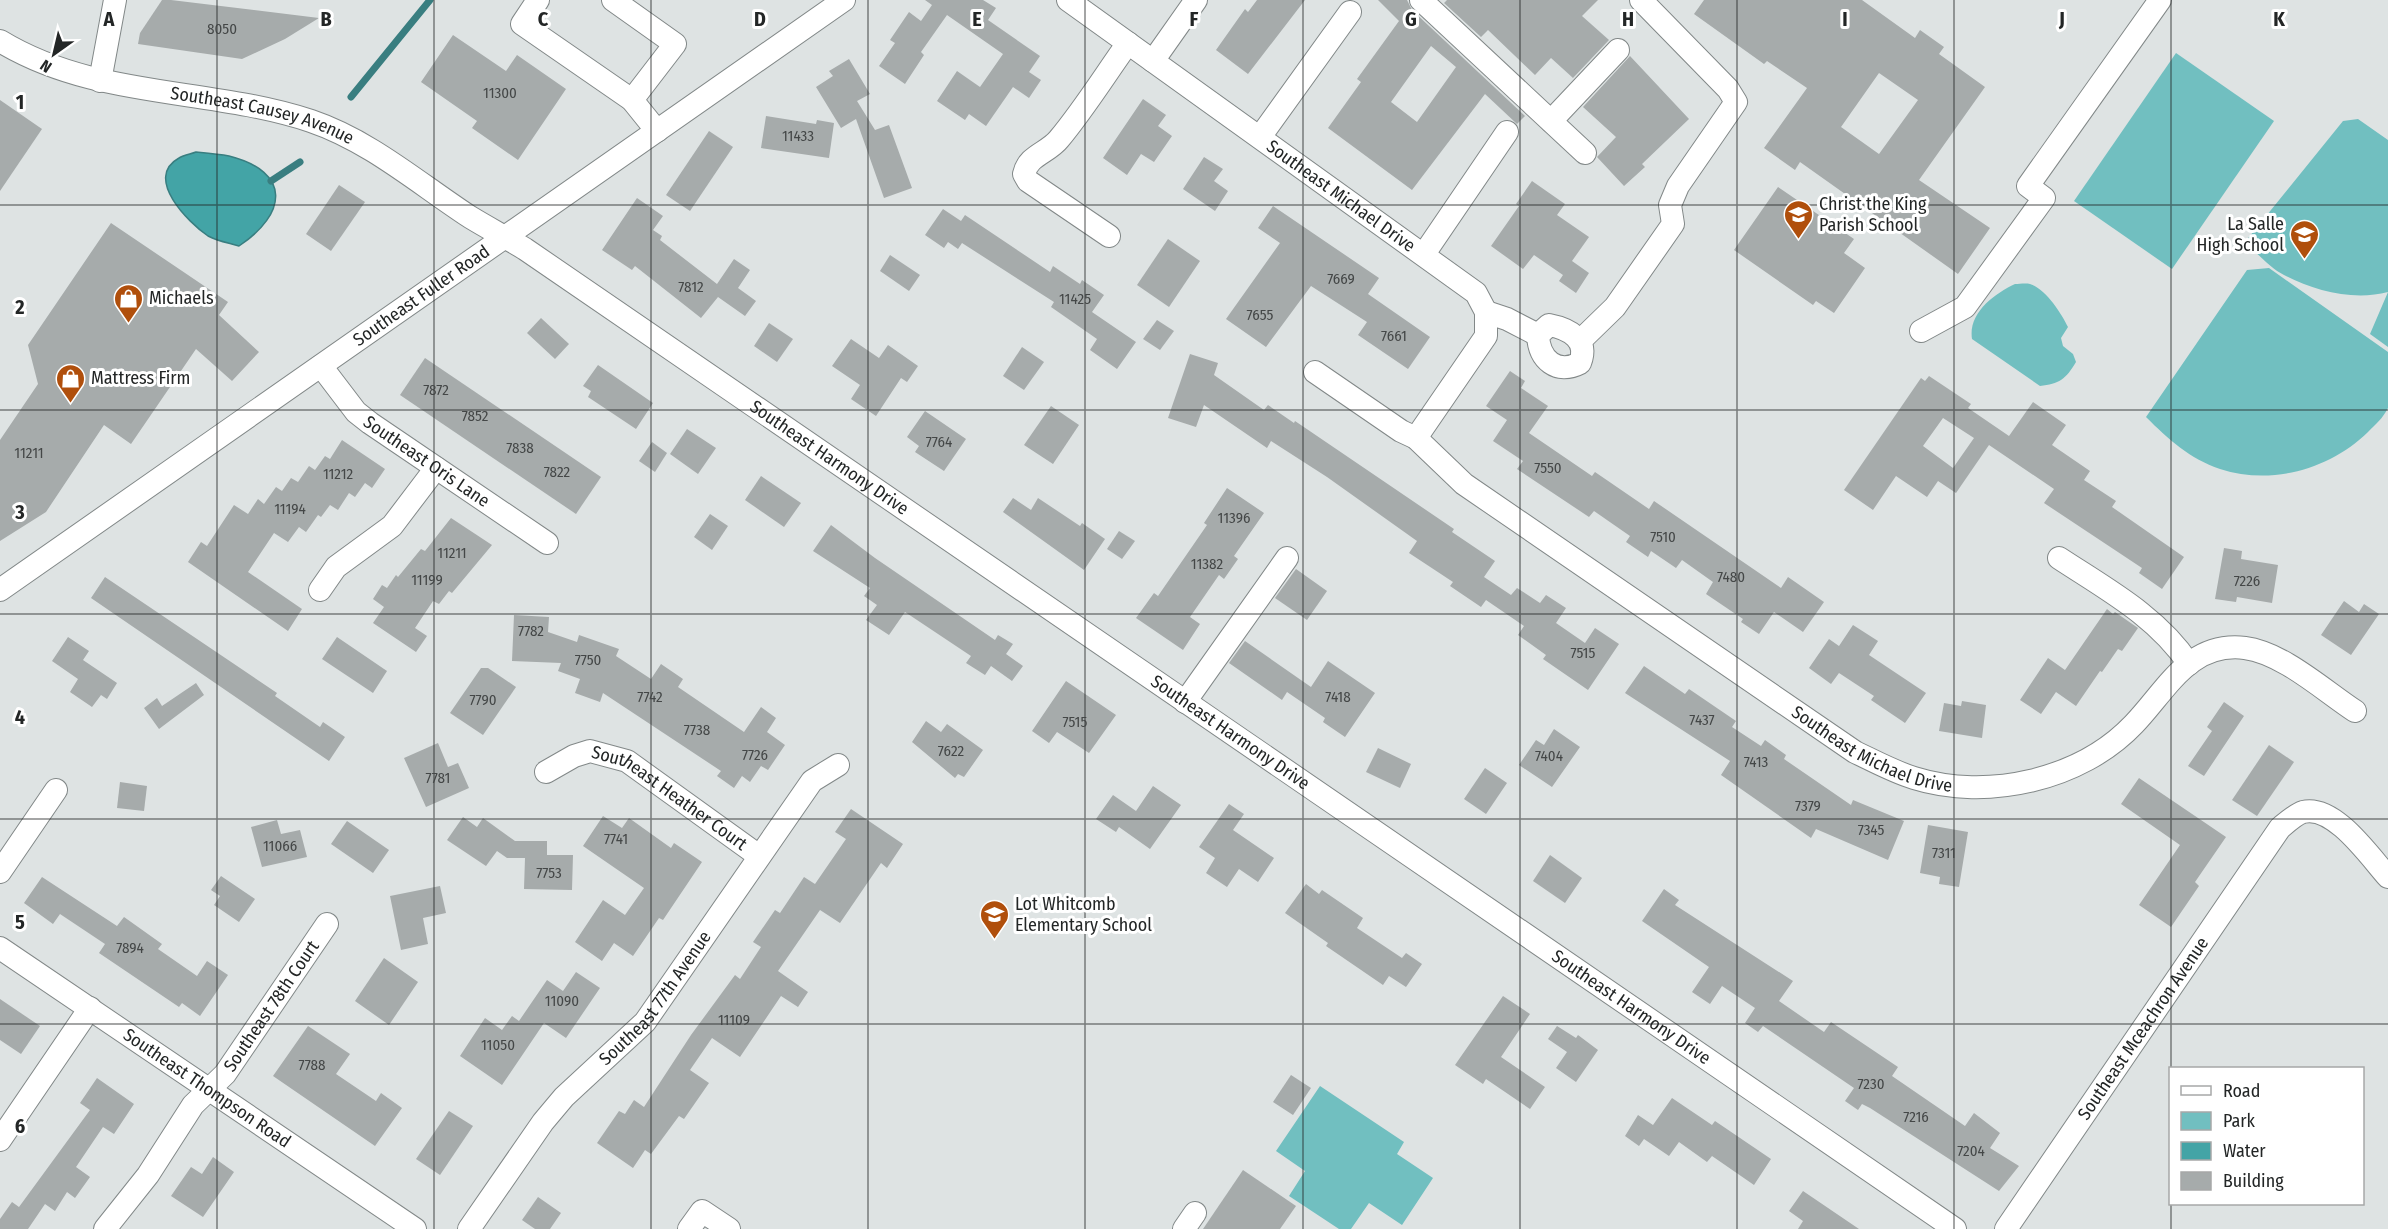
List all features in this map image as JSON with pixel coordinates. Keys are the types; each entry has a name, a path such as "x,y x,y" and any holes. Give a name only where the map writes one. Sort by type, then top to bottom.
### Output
{"street":[{"path":"100,81 115,0"},
{"path":"538,0 522,24 632,100 657,131"},
{"path":"613,0 675,44 632,100"},
{"name":"Southeast Fuller Road","path":"0,590 844,0"},
{"name":"Southeast Michael Drive","path":"1068,0 1424,254 1476,293 1486,312"},
{"path":"1153,61 1196,0"},
{"path":"1421,0 1585,153"},
{"path":"1580,341 1615,307 1673,224 1670,206 1678,186 1736,102 1728,89 1641,0"},
{"path":"1921,331 1965,307 2044,198 2028,186 2160,0"},
{"path":"1260,137 1350,12"},
{"name":"Southeast Causey Avenue","path":"0,41 39,61 100,81 261,107 324,126 372,150 504,236"},
{"path":"1109,236 1028,181 1024,174 1033,158 1058,141 1128,43"},
{"path":"1551,121 1618,50"},
{"path":"1424,254 1507,132"},
{"name":"Southeast Harmony Drive","path":"504,236 1955,1229"},
{"path":"1416,438 1483,342 1488,326 1486,312 1538,334"},
{"path":"1549,325 1561,327 1580,341 1584,352 1580,363 1568,369 1556,366 1541,353 1538,334 1549,325"},
{"name":"Southeast Oris Lane","path":"321,366 356,412 547,543"},
{"name":"Southeast Michael Drive","path":"1315,372 1401,431 1416,438 1464,483 1855,752 1914,778 1953,785 1985,786 2010,785 2042,778 2105,748 2134,725 2172,677 2189,664 2218,650 2243,648 2270,654 2355,711"},
{"path":"320,590 336,567 382,534 402,514 436,468"},
{"path":"1185,702 1287,558"},
{"path":"2060,558 2138,610 2173,640 2189,664"},
{"name":"Southeast Heather Court","path":"546,772 574,756 590,751 627,761 759,856"},
{"name":"Southeast 77th Avenue","path":"469,1229 564,1096 645,1022 812,781 838,765"},
{"path":"0,872 56,790"},
{"name":"Southeast Mceachron Avenue","path":"2006,1229 2280,828 2302,812 2322,813 2344,827 2388,877"},
{"name":"Southeast 78th Court","path":"105,1229 148,1175 193,1105 225,1074 327,924"},
{"name":"Southeast Thompson Road","path":"0,948 409,1227"},
{"path":"0,1140 90,1008"},
{"path":"689,1229 702,1210 729,1229"}],"green space":[{"path":"2176,53 2274,121 2172,269 2074,201"},
{"path":"2358,119 2388,140 2388,292 2375,295 2348,295 2308,286 2284,275 2245,242 2343,121"},
{"path":"2269,268 2388,352 2388,408 2377,424 2336,456 2299,471 2260,476 2220,469 2199,460 2171,440 2146,417 2247,270"},
{"path":"2015,284 2036,286 2047,296 2068,327 2061,338 2063,346 2073,354 2076,362 2065,377 2052,384 2040,386 1972,339 1974,321 1978,313 1991,299"},
{"path":"2388,292 2388,347 2370,334"},
{"path":"1320,1086 1404,1142 1397,1154 1433,1178 1402,1225 1369,1203 1351,1229 1339,1229 1289,1196 1305,1171 1276,1151"}],"water":[{"path":"196,152 229,156 249,163 264,172 273,183 276,195 274,208 267,221 239,246 219,241 200,230 181,211 167,188 166,177 169,167 179,158"}],"building":[{"path":"162,0 319,18 285,39 242,59 138,44 140,33"},
{"path":"925,0 983,0 996,8 988,20 1040,56 1029,72 1041,80 1029,98 1013,87 986,126 969,114 965,120 937,101 957,71 980,87 1003,54 947,15 921,52 924,55 905,84 879,66 895,43 890,40 909,12 921,21 932,5"},
{"path":"1257,0 1305,0 1248,74 1216,50 1245,9 1248,12"},
{"path":"1378,0 1407,0 1412,10 1525,116 1517,124 1485,94 1412,190 1328,128 1361,82 1357,79 1399,21","holes":["1431,46 1456,67 1417,122 1391,102"]},
{"path":"1447,0 1598,0 1582,16 1609,40 1573,78 1551,58 1535,75 1488,30 1481,37 1444,3"},
{"path":"1704,0 1862,0 1915,38 1920,30 1944,47 1939,54 1985,87 1919,180 1990,228 1958,274 1800,162 1795,170 1764,148 1807,88 1767,61 1764,64 1694,14","holes":["1879,73 1918,100 1879,154 1841,127"]},
{"path":"453,35 506,71 517,55 566,89 518,160 472,128 477,121 421,82"},
{"path":"1630,56 1689,119 1642,164 1645,167 1624,186 1597,157 1616,137 1583,107"},
{"path":"849,59 870,94 857,101 875,130 889,125 912,188 884,198 856,119 841,128 816,87 833,76 829,71"},
{"path":"1143,99 1166,115 1158,126 1172,136 1154,162 1141,154 1127,175 1103,158"},
{"path":"0,100 42,129 0,191"},
{"path":"766,116 816,124 817,120 834,123 829,158 761,148"},
{"path":"709,131 733,147 690,211 666,195"},
{"path":"1204,157 1223,169 1214,181 1228,191 1215,211 1183,189"},
{"path":"1532,181 1565,204 1557,215 1589,237 1572,261 1589,273 1576,293 1559,281 1563,275 1534,255 1523,269 1491,246 1519,206 1516,204"},
{"path":"339,185 365,202 331,251 306,234"},
{"path":"1778,187 1854,239 1844,253 1865,268 1834,313 1816,301 1813,305 1734,250"},
{"path":"637,198 663,216 653,230 662,236 660,240 717,284 734,259 750,270 738,288 756,301 745,316 718,297 701,318 635,266 632,270 602,250"},
{"path":"1273,206 1379,278 1368,294 1430,337 1408,369 1358,335 1367,322 1311,286 1266,347 1226,319 1280,243 1258,228"},
{"path":"943,209 961,221 965,215 1050,272 1053,266 1080,284 1082,280 1104,295 1092,312 1136,342 1117,369 1090,350 1097,339 1051,307 1054,302 962,243 958,249 948,242 944,248 925,235"},
{"path":"111,223 228,302 219,315 259,352 232,381 196,349 131,444 104,425 46,512 0,541 0,440 38,384 28,345"},
{"path":"1168,239 1200,261 1169,307 1137,285"},
{"path":"890,255 920,275 909,291 880,271"},
{"path":"541,318 569,344 555,359 527,333"},
{"path":"1157,320 1174,331 1160,350 1143,339"},
{"path":"769,323 793,339 777,362 754,346"},
{"path":"851,339 879,358 888,345 918,366 907,382 901,378 876,416 851,399 860,385 832,366"},
{"path":"1022,347 1044,362 1024,390 1003,376"},
{"path":"1190,354 1218,363 1214,375 1264,410 1268,405 1294,423 1295,421 1454,529 1452,532 1495,561 1484,577 1511,595 1517,588 1540,603 1546,595 1566,608 1556,623 1585,643 1595,628 1619,644 1588,690 1543,659 1546,655 1518,635 1524,626 1486,600 1481,607 1450,586 1453,582 1409,553 1417,541 1327,477 1271,441 1267,448 1204,405 1196,427 1168,418"},
{"path":"425,358 601,477 576,514 400,395"},
{"path":"598,365 653,403 636,429 588,397 591,391 583,386"},
{"path":"1510,371 1525,381 1521,388 1548,406 1529,433 1592,476 1595,472 1649,509 1654,501 1781,588 1788,577 1824,602 1803,632 1774,612 1759,634 1741,622 1743,619 1706,594 1713,582 1682,560 1676,568 1651,551 1648,557 1626,542 1630,536 1594,511 1589,517 1517,469 1523,461 1493,441 1507,420 1486,406"},
{"path":"1929,376 1971,404 1968,408 2009,436 2033,402 2066,425 2052,445 2090,471 2084,480 2116,501 2112,507 2184,557 2162,589 2139,573 2142,568 2044,503 2054,489 1989,445 1956,493 1938,481 1927,497 1896,476 1873,510 1844,490 1921,378 1925,381","holes":["1943,418 1974,438 1953,468 1923,446"]},
{"path":"1051,406 1079,425 1053,464 1024,445"},
{"path":"925,411 966,439 944,471 915,452 919,446 907,437"},
{"path":"687,429 716,448 698,474 670,454"},
{"path":"342,440 385,469 372,488 365,483 355,497 349,493 338,510 330,505 321,517 318,515 306,532 299,527 288,542 274,533 248,572 302,609 288,631 188,562 201,542 207,546 234,505 248,514 258,499 264,504 276,487 282,491 291,478 298,482 309,466 315,470 325,456 330,459"},
{"path":"652,442 667,453 655,472 639,461"},
{"path":"761,476 801,503 784,527 745,500"},
{"path":"1227,488 1264,513 1234,556 1238,559 1224,579 1219,575 1190,617 1200,624 1183,650 1136,618 1154,593 1158,596 1207,525 1204,523"},
{"path":"1013,498 1031,510 1038,498 1080,526 1082,523 1105,539 1084,570 1003,512"},
{"path":"710,514 728,526 712,550 694,537"},
{"path":"451,518 492,545 452,593 449,591 439,604 433,601 415,628 427,636 416,652 373,623 384,607 373,599 382,585 387,588 421,549 425,551"},
{"path":"831,525 995,640 998,635 1013,644 1006,654 1023,666 1012,681 991,666 985,675 966,663 971,656 905,612 889,635 866,620 877,605 864,596 870,588 813,551"},
{"path":"1119,531 1135,541 1122,559 1107,549"},
{"path":"2224,548 2242,551 2241,559 2278,565 2272,603 2237,597 2236,602 2215,599"},
{"path":"1296,569 1327,591 1307,620 1275,598"},
{"path":"105,577 277,693 275,696 320,727 323,722 345,737 329,761 91,598"},
{"path":"2344,601 2359,612 2364,604 2379,614 2351,655 2321,635"},
{"path":"2107,609 2138,628 2122,651 2118,649 2102,672 2100,671 2076,706 2056,692 2041,714 2020,700 2048,658 2065,670"},
{"path":"514,615 549,617 548,632 577,642 579,635 619,649 616,656 651,679 661,664 683,679 678,687 744,732 761,707 776,718 767,732 785,745 768,770 761,766 750,782 742,776 734,788 717,776 721,771 603,693 600,702 575,693 580,679 558,671 561,663 512,661"},
{"path":"1853,625 1878,641 1869,655 1926,693 1905,723 1871,700 1874,696 1839,673 1831,684 1809,668 1829,639 1839,646"},
{"path":"68,637 89,651 83,660 117,683 107,699 101,695 92,707 70,692 78,679 52,661"},
{"path":"337,637 387,671 373,693 322,659"},
{"path":"1245,641 1311,687 1328,661 1375,693 1345,737 1323,722 1325,718 1287,692 1282,700 1229,663"},
{"path":"1644,666 1685,694 1689,689 1736,721 1732,727 1761,746 1765,740 1786,755 1784,759 1851,805 1853,800 1904,821 1888,860 1816,829 1811,838 1721,775 1730,761 1625,693"},
{"path":"481,668 488,668 516,687 483,735 450,713"},
{"path":"1066,681 1116,715 1089,753 1057,732 1049,743 1032,731"},
{"path":"196,683 204,695 159,729 144,708 157,698 162,706"},
{"path":"1962,701 1986,705 1982,738 1939,731 1944,703 1961,706"},
{"path":"2224,702 2244,716 2204,776 2188,766 2212,731 2207,727"},
{"path":"926,721 941,732 947,724 983,750 964,777 958,774 955,778 912,742"},
{"path":"1554,729 1580,747 1552,787 1519,765 1536,740 1544,745"},
{"path":"438,743 448,767 458,763 469,788 426,807 404,758"},
{"path":"2269,745 2294,762 2257,816 2232,800"},
{"path":"1378,748 1411,764 1400,788 1366,772"},
{"path":"1485,768 1507,783 1486,814 1464,799"},
{"path":"2139,778 2226,837 2195,882 2199,886 2171,927 2139,905 2180,845 2121,804"},
{"path":"120,782 147,786 144,811 117,808"},
{"path":"1153,786 1181,805 1150,849 1119,827 1116,832 1096,819 1113,795 1136,811"},
{"path":"1229,804 1244,814 1233,830 1274,858 1258,882 1239,869 1227,887 1206,873 1215,858 1199,847"},
{"path":"851,809 903,844 887,868 881,863 840,923 820,910 778,971 808,992 798,1007 781,996 740,1057 712,1038 690,1070 709,1083 684,1119 679,1116 651,1154 645,1150 633,1168 597,1143 619,1111 625,1114 634,1100 644,1107 691,1035 735,975 740,979 761,947 753,942 775,910 780,913 804,877 815,884 846,839 835,832"},
{"path":"603,816 622,828 629,818 671,848 674,843 702,862 663,920 659,918 633,956 614,943 602,961 575,942 603,900 625,915 644,888 583,846"},
{"path":"463,817 477,827 483,818 515,841 547,841 547,855 573,855 572,890 524,889 525,858 507,858 497,851 486,866 447,840"},
{"path":"277,820 281,834 300,830 307,857 262,867 251,827"},
{"path":"347,821 389,850 373,873 331,844"},
{"path":"1928,825 1968,832 1959,887 1939,884 1940,877 1920,873"},
{"path":"1550,855 1582,878 1565,903 1533,881"},
{"path":"221,876 255,899 239,922 214,905 220,896 211,890"},
{"path":"42,877 117,926 124,917 162,944 158,949 197,976 207,961 228,975 200,1016 182,1003 179,1007 99,953 105,944 60,914 53,924 24,903"},
{"path":"1306,884 1319,894 1322,890 1363,918 1357,928 1402,958 1406,953 1422,964 1406,987 1389,976 1383,985 1326,946 1328,943 1285,913"},
{"path":"440,886 446,913 423,918 428,944 401,950 390,896"},
{"path":"1664,889 1679,900 1675,905 1793,981 1779,1001 1824,1032 1831,1022 1898,1067 1892,1076 1965,1126 1974,1113 2000,1133 1990,1148 2019,1166 1999,1191 1870,1108 1862,1104 1858,1110 1845,1101 1854,1088 1763,1026 1758,1032 1745,1023 1755,1008 1722,986 1710,1004 1692,992 1709,967 1642,921"},
{"path":"384,958 418,982 389,1025 355,1001"},
{"path":"576,972 600,988 566,1038 544,1023 502,1085 460,1056 485,1018 502,1030 512,1016 519,1021 547,980 563,991"},
{"path":"1503,996 1530,1014 1501,1057 1545,1087 1530,1109 1486,1079 1483,1084 1455,1065"},
{"path":"0,999 40,1026 21,1054 0,1040"},
{"path":"308,1026 350,1054 336,1074 376,1101 381,1093 402,1108 375,1146 273,1076"},
{"path":"1557,1026 1576,1038 1578,1035 1598,1050 1576,1082 1556,1068 1567,1052 1548,1039"},
{"path":"1291,1075 1311,1088 1293,1115 1273,1102"},
{"path":"97,1078 134,1104 114,1134 103,1127 76,1167 90,1177 75,1198 67,1192 55,1211 45,1204 28,1229 0,1229 0,1219 12,1202 19,1207 90,1110 80,1103"},
{"path":"1672,1098 1712,1125 1715,1121 1771,1159 1754,1185 1712,1156 1707,1162 1679,1142 1669,1156 1644,1139 1639,1146 1625,1136 1638,1115 1653,1125"},
{"path":"449,1111 473,1126 440,1175 416,1159"},
{"path":"213,1157 234,1172 203,1217 171,1196 191,1167 202,1174"},
{"path":"1243,1170 1296,1206 1280,1229 1203,1229"},
{"path":"1803,1191 1859,1229 1798,1229 1803,1221 1789,1211"},
{"path":"538,1197 561,1213 550,1229 535,1229 522,1220"}],"waterway":[{"path":"351,97 430,0"},
{"path":"271,181 300,162"}],"place":[{"name":"Christ the King Parish School","path":"1798,240"},
{"name":"La Salle High School","path":"2305,260"},
{"name":"Michaels","path":"128,324"},
{"name":"Mattress Firm","path":"70,404"},
{"name":"Lot Whitcomb Elementary School","path":"994,940"}]}
